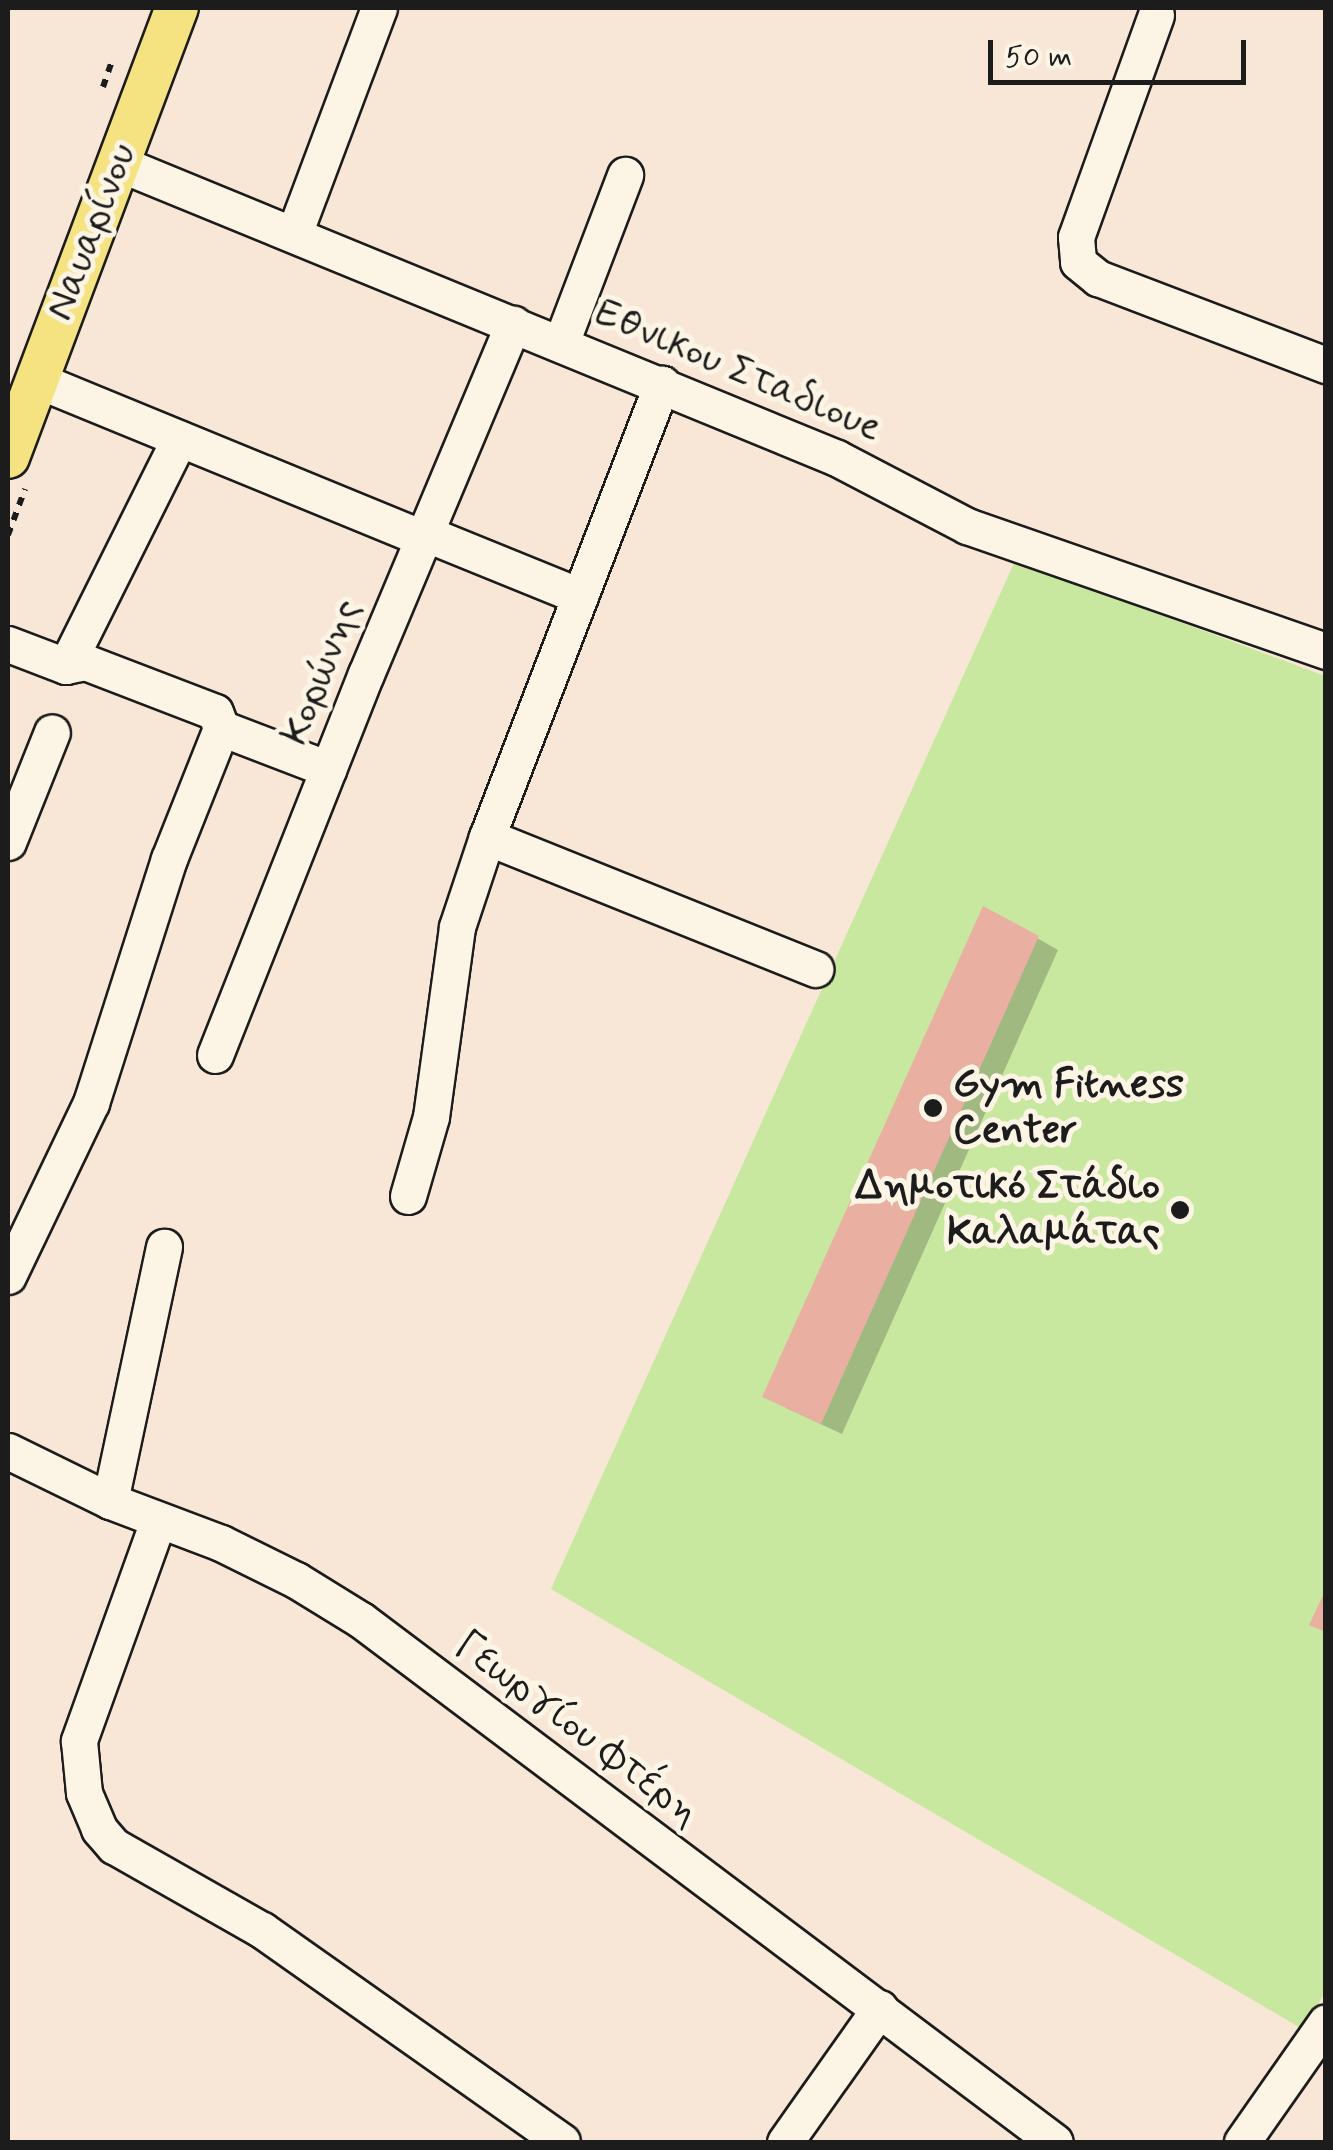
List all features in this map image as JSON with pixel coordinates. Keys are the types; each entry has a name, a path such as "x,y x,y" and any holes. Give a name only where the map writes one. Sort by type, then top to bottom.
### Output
{"main road":[{"name":"Ναυαρίνου","path":"8,456 177,8"}],"street":[{"path":"294,234 379,8"},
{"path":"1156,15 1076,237 1078,262 1098,278 1326,365"},
{"name":"Εθνικου Σταδιουe","path":"118,163 872,473 967,526 1326,652"},
{"path":"561,342 624,174"},
{"name":"Κορώνης","path":"216,1055 328,769 513,324"},
{"path":"37,380 580,596"},
{"path":"408,1196 431,1116 457,927 486,838 662,384"},
{"path":"66,666 179,438"},
{"path":"8,644 66,666 85,662 215,712 221,728 169,859 91,1104 8,1276"},
{"path":"221,728 328,769"},
{"path":"8,842 52,732"},
{"path":"486,838 816,969"},
{"path":"110,1502 164,1247"},
{"name":"Γεωργίου Φτέρη","path":"8,1451 110,1502 221,1543 296,1580 360,1620 1055,2142"},
{"path":"158,1521 78,1741 84,1794 99,1829 114,1846 262,1930 562,2142"},
{"path":"785,2142 880,2008"},
{"path":"1242,2142 1326,2022"}],"green space":[{"name":"Δημοτικό Στάδιο Καλαμάτας","path":"1015,561 1325,676 1326,1990 1304,2030 551,1589"}],"building":[{"path":"983,906 1039,936 821,1424 762,1397"},
{"path":"1326,1589 1326,1632 1309,1625"}],"place":[{"name":"Gym Fitness Center","path":"933,1108"},
{"name":"Δημοτικό Στάδιο Καλαμάτας","path":"1180,1210"}]}
